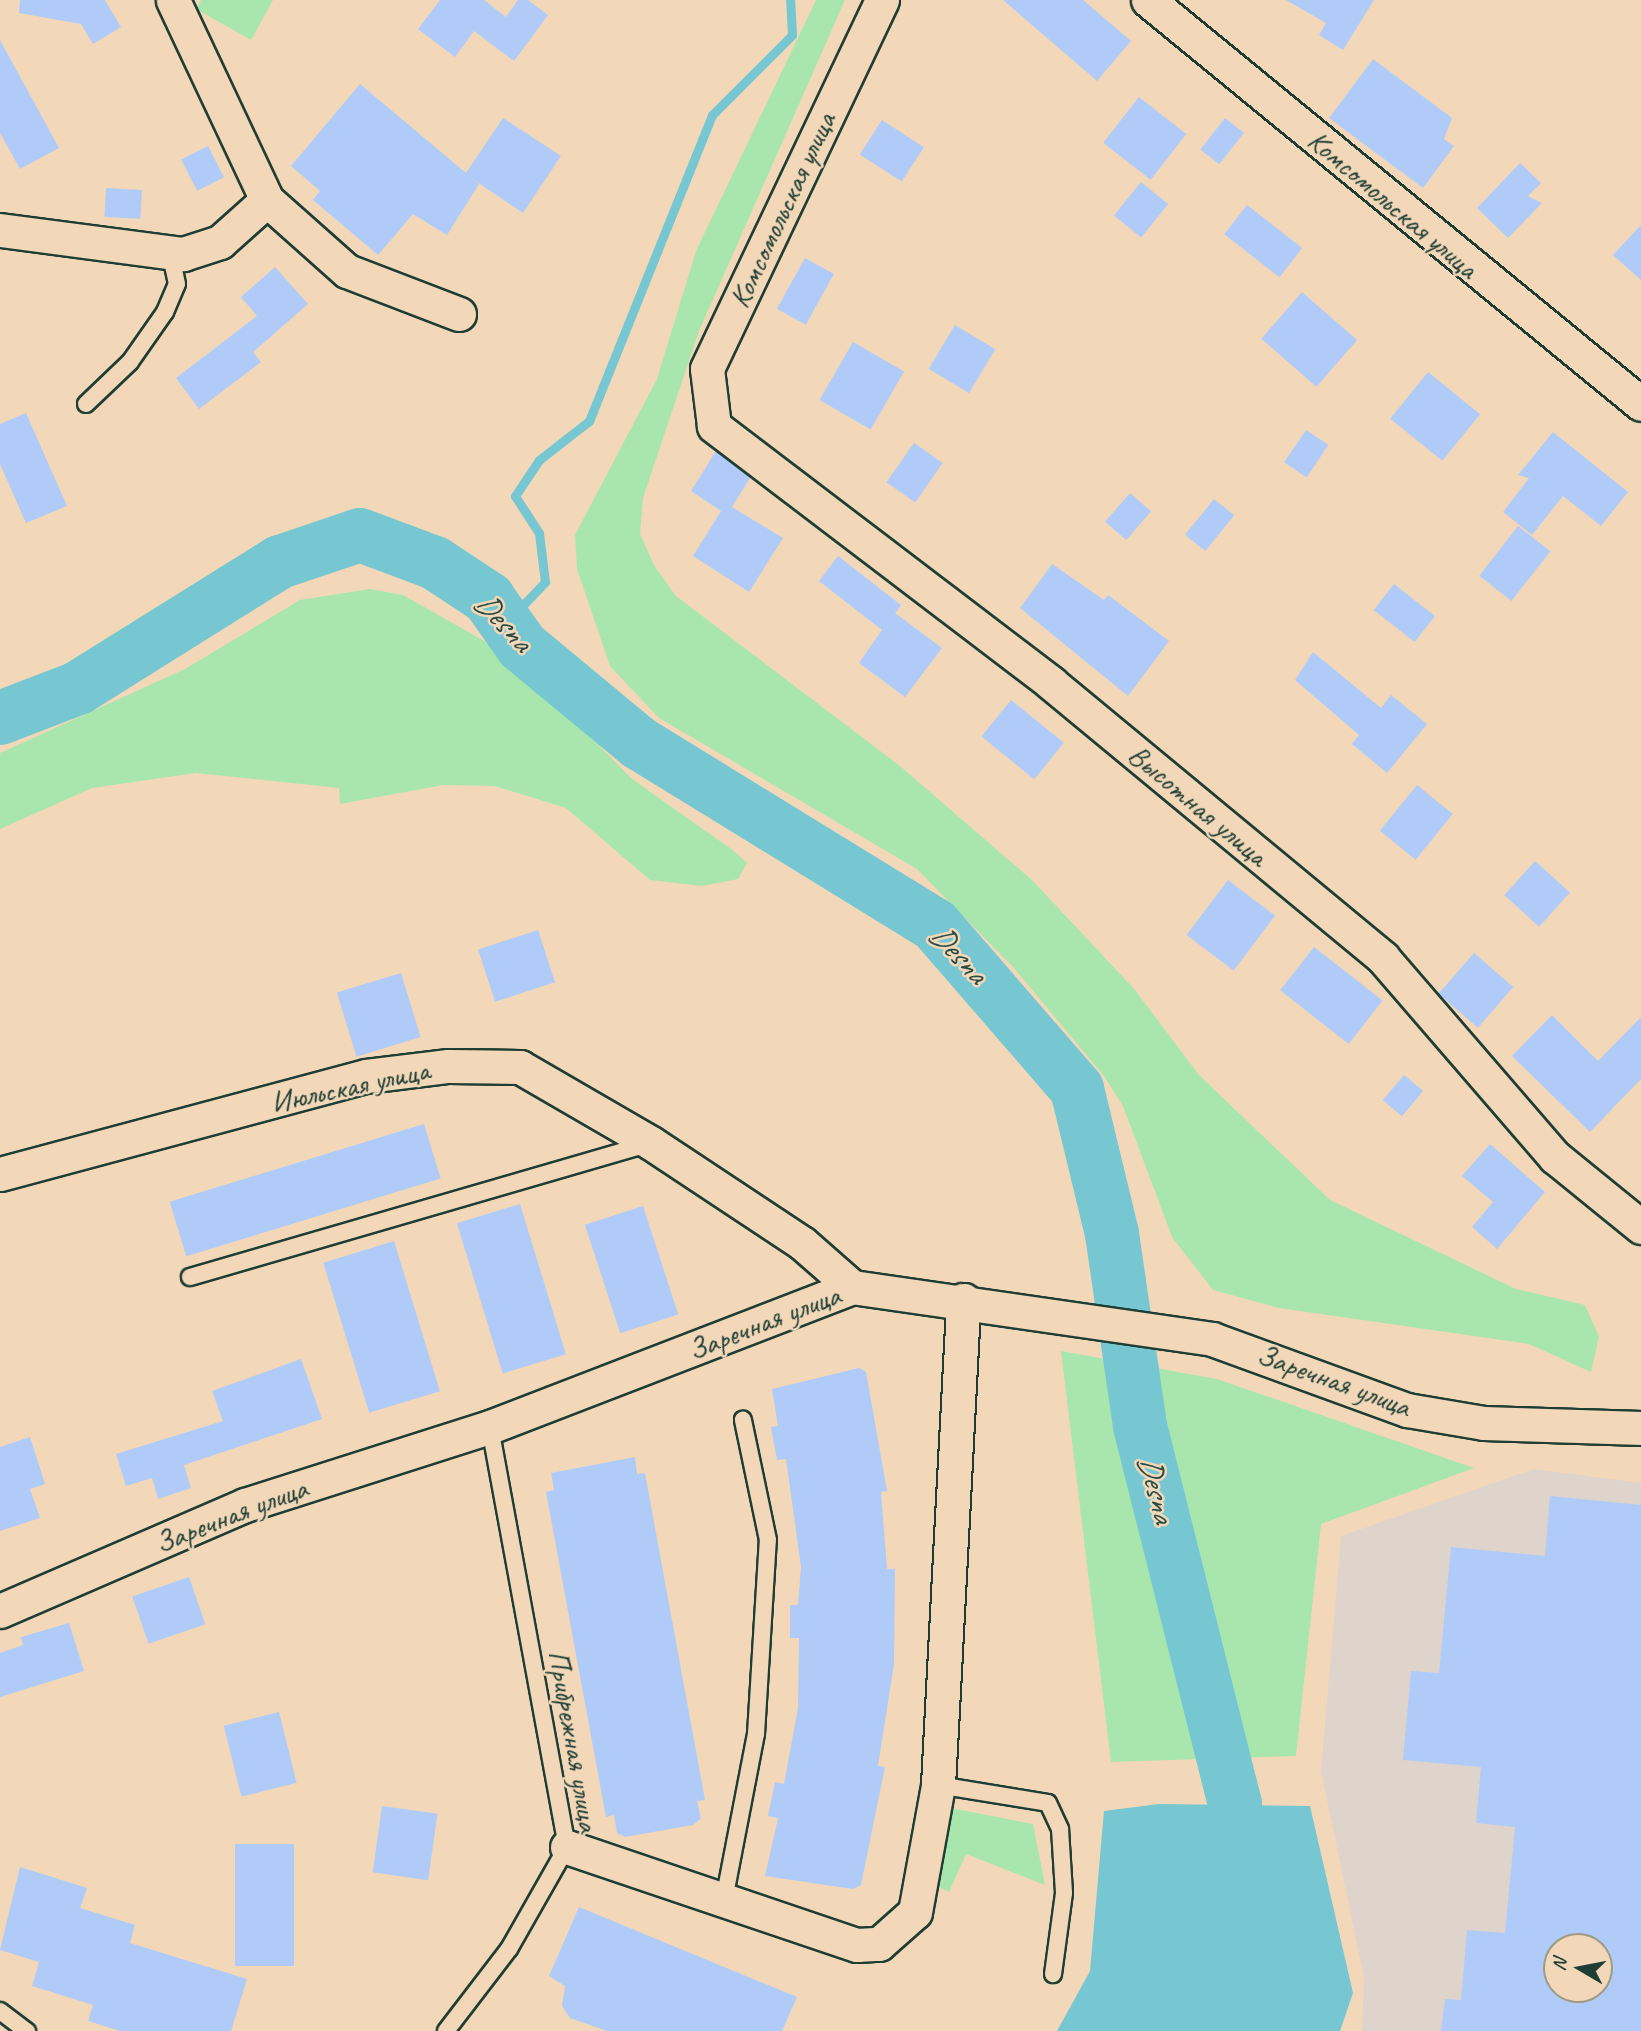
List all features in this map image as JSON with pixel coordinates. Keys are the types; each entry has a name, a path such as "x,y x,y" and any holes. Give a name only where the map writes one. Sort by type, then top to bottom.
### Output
{"street":[{"name":"Комсомольская улица","path":"713,426 707,369 882,0"},
{"name":"Комсомольская улица","path":"1148,0 1641,404"},
{"path":"169,1 267,200 347,271 459,314"},
{"path":"0,230 170,252 220,242 267,200"},
{"name":"Высотная улица","path":"713,426 1051,683 1382,958 1555,1157 1641,1227"},
{"name":"Июльская улица","path":"0,1174 366,1076 448,1066 520,1067 652,1143 802,1243 852,1287"},
{"name":"Заречная улица","path":"0,1611 245,1505 490,1427 852,1287 963,1300 1212,1339 1407,1410 1484,1423 1641,1427"},
{"path":"567,1847 858,1945 879,1944 915,1912 938,1785 963,1300"}],"lane":[{"path":"86,404 130,362 164,313 177,284 170,252"},
{"path":"190,1278 652,1143"},
{"path":"724,1900 756,1734 768,1540 743,1420"},
{"name":"Прибрежная улица","path":"446,2031 509,1949 567,1847 490,1427"},
{"path":"938,1785 1048,1803 1060,1829 1064,1893 1053,1973"},
{"path":"0,2011 20,2029"}],"shaded area":[{"path":"1534,1469 1641,1483 1641,2031 1362,2031 1364,1978 1321,1771 1341,1536"}],"green space":[{"path":"201,0 273,0 251,40 196,9"},
{"path":"816,0 845,0 699,331 643,498 640,534 655,567 676,596 900,766 1033,881 1135,990 1199,1075 1330,1200 1516,1289 1585,1305 1599,1337 1591,1372 1529,1344 1279,1308 1213,1290 1172,1237 1123,1106 1104,1076 1014,968 917,869 659,718 610,666 577,569 575,535 657,379 696,251"},
{"path":"370,589 403,595 509,655 632,779 747,863 738,879 702,886 650,880 566,808 495,786 443,785 340,804 339,788 196,773 92,788 0,829 0,753 185,669 300,600"},
{"path":"1061,1351 1217,1379 1474,1468 1321,1524 1296,1756 1111,1762"},
{"path":"945,1807 1033,1824 1045,1885 966,1854 949,1892 928,1882"}],"water":[{"path":"1159,1804 1310,1806 1353,1993 1340,2031 1057,2031 1090,1971 1104,1811"}],"building":[{"path":"20,0 105,0 121,27 93,44 81,24 19,13"},
{"path":"440,0 484,0 506,17 518,0 528,0 548,15 514,61 474,31 455,57 418,29"},
{"path":"1003,0 1083,0 1131,41 1097,81"},
{"path":"1286,0 1374,0 1343,50 1319,35 1326,23"},
{"path":"0,40 59,148 20,169 0,133"},
{"path":"1373,59 1452,118 1444,139 1454,146 1423,188 1329,118"},
{"path":"360,84 466,173 503,118 561,156 523,213 471,178 479,184 447,235 413,214 378,255 313,200 320,191 291,166"},
{"path":"1139,97 1186,134 1151,180 1103,143"},
{"path":"1225,118 1244,133 1219,164 1200,150"},
{"path":"882,120 924,147 902,182 860,154"},
{"path":"208,146 224,177 197,191 181,160"},
{"path":"1520,163 1541,183 1528,196 1542,203 1508,238 1477,208"},
{"path":"1141,182 1168,204 1141,237 1114,215"},
{"path":"106,188 142,190 140,219 104,217"},
{"path":"1247,205 1302,248 1279,277 1224,234"},
{"path":"1641,225 1641,280 1613,255"},
{"path":"805,258 834,274 806,325 777,309"},
{"path":"275,267 308,304 253,352 261,362 199,409 176,378 257,316 241,297"},
{"path":"1302,292 1357,340 1316,387 1261,339"},
{"path":"955,325 995,349 969,393 929,369"},
{"path":"853,342 904,371 871,430 820,400"},
{"path":"1428,372 1480,414 1442,461 1390,419"},
{"path":"26,413 67,506 26,523 0,464 0,424"},
{"path":"1306,430 1328,445 1307,477 1284,462"},
{"path":"1553,432 1628,492 1601,526 1563,496 1532,535 1503,512 1529,478 1518,475"},
{"path":"914,443 943,463 915,502 886,482"},
{"path":"716,451 750,478 732,507 783,538 749,592 693,556 721,511 691,491"},
{"path":"1130,493 1151,511 1126,540 1105,522"},
{"path":"1214,499 1234,515 1205,551 1185,535"},
{"path":"1518,526 1550,551 1512,601 1479,576"},
{"path":"838,556 901,605 895,613 942,648 905,697 859,663 882,630 819,581"},
{"path":"1052,564 1104,600 1108,595 1169,641 1128,696 1020,608"},
{"path":"1394,584 1435,616 1415,642 1374,610"},
{"path":"1313,652 1381,708 1391,695 1427,724 1387,773 1352,744 1359,735 1295,680"},
{"path":"1011,700 1064,743 1034,779 981,737"},
{"path":"1417,785 1453,814 1416,860 1380,831"},
{"path":"1535,861 1570,892 1539,927 1504,895"},
{"path":"1228,880 1275,916 1234,971 1186,935"},
{"path":"538,930 555,982 495,1002 478,949"},
{"path":"1314,947 1383,1001 1349,1044 1280,990"},
{"path":"1474,953 1513,987 1478,1028 1439,994"},
{"path":"401,973 421,1037 357,1057 337,993"},
{"path":"1552,1015 1598,1061 1641,1017 1641,1079 1590,1132 1512,1056"},
{"path":"1404,1075 1423,1091 1402,1116 1383,1100"},
{"path":"424,1124 441,1179 186,1256 170,1202"},
{"path":"1490,1144 1545,1192 1497,1249 1472,1227 1493,1202 1462,1176"},
{"path":"520,1204 566,1354 503,1373 457,1223"},
{"path":"643,1206 678,1314 620,1333 585,1225"},
{"path":"394,1241 440,1391 369,1413 323,1263"},
{"path":"301,1359 322,1419 184,1465 191,1488 158,1499 152,1478 126,1486 116,1454 223,1421 212,1391"},
{"path":"859,1368 866,1372 887,1491 881,1492 887,1569 895,1569 894,1664 878,1766 885,1767 861,1885 853,1889 765,1876 778,1818 768,1816 775,1782 784,1784 798,1708 799,1638 790,1638 790,1605 798,1605 801,1567 786,1459 777,1460 771,1427 778,1426 772,1389"},
{"path":"30,1437 45,1484 30,1489 40,1518 0,1531 0,1447"},
{"path":"635,1457 637,1474 645,1473 705,1800 697,1801 701,1818 693,1825 625,1837 617,1833 614,1815 606,1817 546,1492 554,1490 551,1473"},
{"path":"1550,1496 1641,1505 1641,2031 1441,2031 1445,1999 1461,2000 1467,1930 1505,1933 1515,1827 1476,1823 1481,1767 1403,1760 1411,1671 1439,1673 1451,1547 1545,1556"},
{"path":"189,1577 205,1624 149,1644 132,1597"},
{"path":"69,1623 84,1671 0,1697 0,1653 23,1645 21,1637"},
{"path":"279,1712 297,1783 241,1797 224,1726"},
{"path":"382,1806 437,1814 428,1880 373,1872"},
{"path":"235,1844 294,1844 294,1966 235,1966"},
{"path":"20,1867 87,1888 80,1908 135,1925 130,1943 247,1979 231,2031 120,2031 88,2021 93,2005 32,1986 39,1962 0,1950"},
{"path":"579,1907 797,1997 782,2031 607,2031 570,2018 562,2006 565,1986 549,1976"}],"waterway":[{"path":"506,623 545,582 539,533 515,496 539,460 589,421 712,115 792,35 790,0"},
{"name":"Desna","path":"0,718 78,688 280,562 360,535 435,563 488,598 522,646 639,743 935,925 1077,1089 1112,1234 1140,1426 1235,1804 1224,1876"}]}
